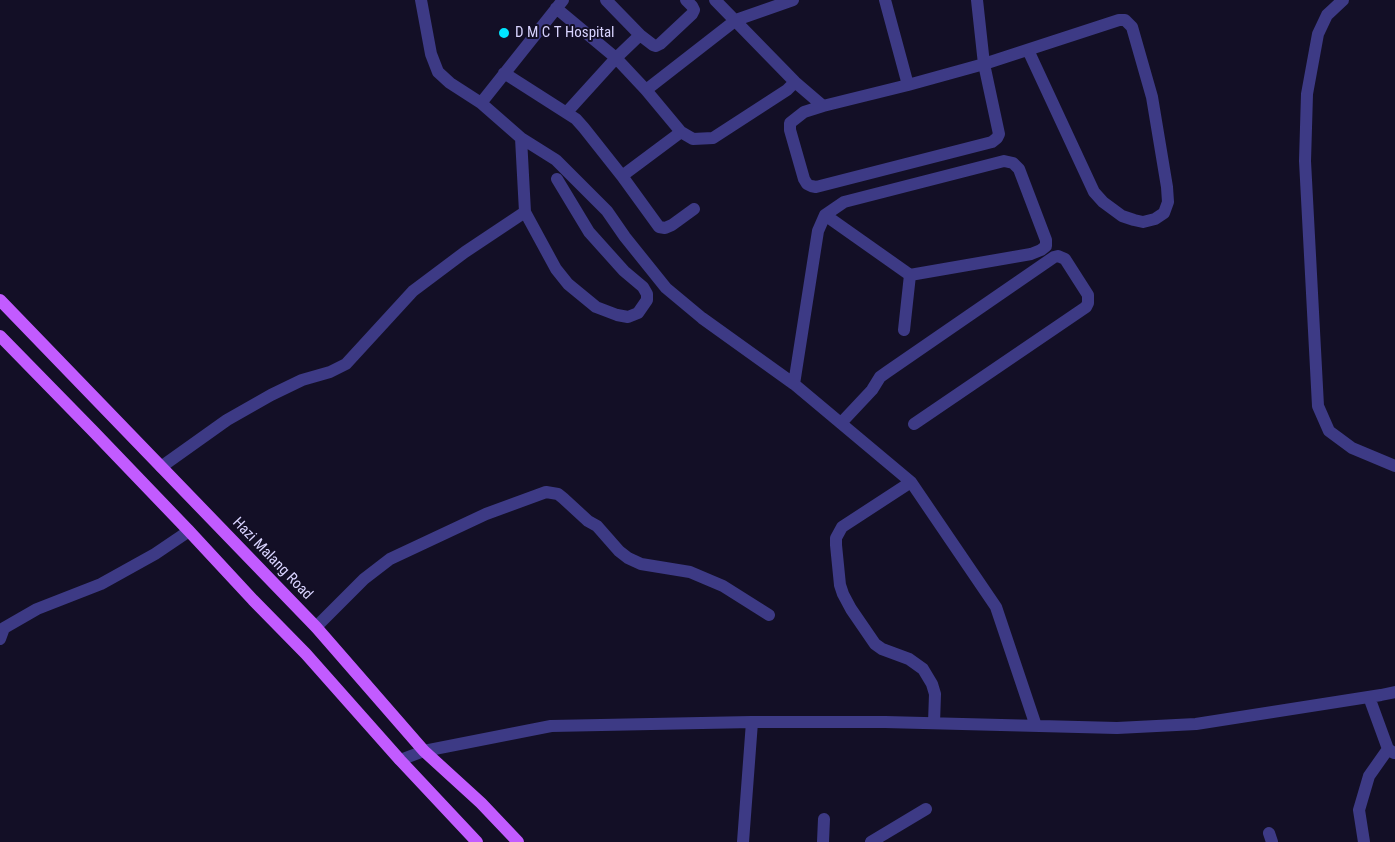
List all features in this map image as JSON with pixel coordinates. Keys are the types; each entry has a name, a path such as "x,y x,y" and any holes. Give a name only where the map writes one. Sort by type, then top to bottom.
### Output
{"main road":[{"name":"Hazi Malang Road","path":"0,300 316,627 424,751 481,803 518,842"},
{"path":"0,336 306,654 400,760 477,842"}],"street":[{"path":"422,0 431,54 438,72 450,83 481,103 521,138 556,160 607,211 625,237 666,288 702,318 794,384 911,482 996,606 1036,726"},
{"path":"606,0 640,35 656,46 692,14 694,10 686,0"},
{"path":"715,0 795,82 823,106"},
{"path":"646,90 736,20 794,0"},
{"path":"885,0 908,85"},
{"path":"977,0 984,64 999,134 997,138 992,142 816,187 807,184 790,130 790,123 804,112 984,64 1119,20 1125,20 1132,27 1152,97 1167,187 1168,202 1164,213 1155,219 1143,222 1134,220 1122,216 1103,202 1094,192 1028,50"},
{"path":"1344,0 1327,15 1318,34 1307,94 1305,161 1318,406 1329,432 1352,448 1395,466"},
{"path":"481,103 560,4 616,58 681,132 693,139 713,138 787,90 795,82"},
{"path":"567,112 616,58 640,35"},
{"path":"504,73 567,112 584,128 659,227 664,228 672,225 694,209"},
{"path":"622,176 681,132"},
{"path":"521,138 525,212 556,269 568,284 596,307 628,317 638,313 646,300 647,294 643,287 624,271 589,232 557,179"},
{"path":"794,384 818,231 825,215 844,202 1004,161 1013,163 1019,169 1046,240 1046,246 1031,254 910,276 825,215"},
{"path":"161,466 227,420 272,395 302,380 330,372 346,364 413,291 465,252 525,212"},
{"path":"841,423 872,390 880,377 1054,257 1058,256 1065,259 1088,295 1086,307 914,424"},
{"path":"904,330 910,276"},
{"path":"911,482 842,527 836,538 836,545 840,586 851,609 876,644 882,649 909,659 923,669 932,684 935,694 934,723"},
{"path":"316,627 364,579 390,559 486,514 546,492 558,494 572,505 597,526 619,551 628,558 642,564 690,572 723,586 769,615"},
{"path":"0,639 4,628 37,609 101,584 155,554 189,531"},
{"path":"400,760 424,751 551,726 752,722 934,723 1117,728 1196,724 1395,692"},
{"path":"1364,842 1359,810 1370,776 1392,751 1375,696"},
{"path":"743,842 752,722"},
{"path":"871,842 926,809"},
{"path":"823,842 824,819"}],"place":[{"name":"D M C T Hospital","path":"504,33"}]}
